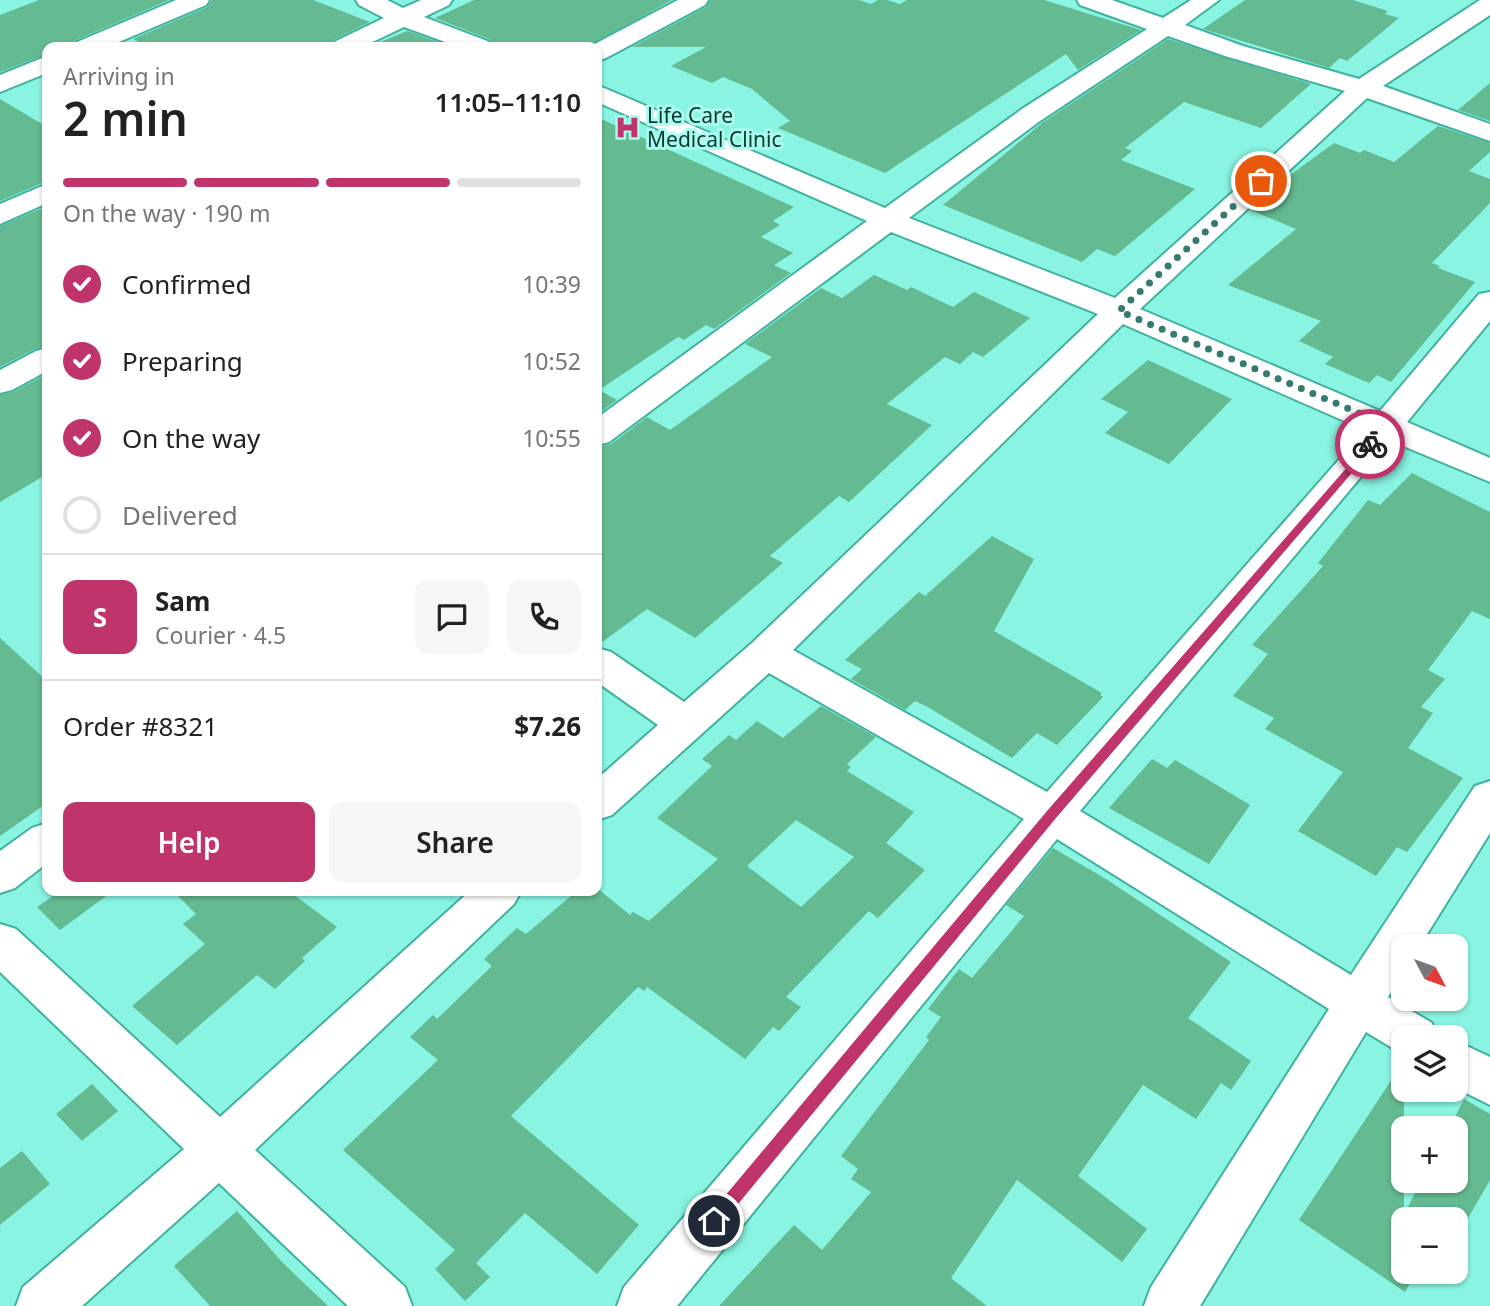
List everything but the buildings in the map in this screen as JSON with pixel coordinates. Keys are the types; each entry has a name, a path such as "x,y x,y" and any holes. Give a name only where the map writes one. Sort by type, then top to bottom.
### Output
{"street":[{"path":"98,42 197,0"},
{"path":"368,0 403,18 468,42"},
{"path":"353,42 440,0"},
{"path":"602,49 695,0"},
{"path":"1089,0 1234,51 1363,88 1490,133"},
{"path":"602,430 1031,115 1170,27 1207,0"},
{"path":"602,799 766,653 1119,311 1363,88 1490,4"},
{"path":"0,84 42,66"},
{"path":"602,95 888,220 1119,311 1490,471"},
{"path":"0,215 42,194"},
{"path":"643,1306 1052,815 1490,301"},
{"path":"0,383 42,361"},
{"path":"766,653 1052,815 1393,1025"},
{"path":"602,666 685,724"},
{"path":"1170,1306 1490,798"},
{"path":"0,875 42,844"},
{"path":"42,1306 220,1150 494,896"},
{"path":"0,943 386,1306"},
{"path":"1468,1069 1490,1083"}],"way so far":[{"path":"1261,181 1119,311 1387,425 1370,444"}],"place":[{"name":"Life Care Medical Clinic","path":"627,128"}],"route":[{"path":"714,1221 1052,815 1370,444"}]}
